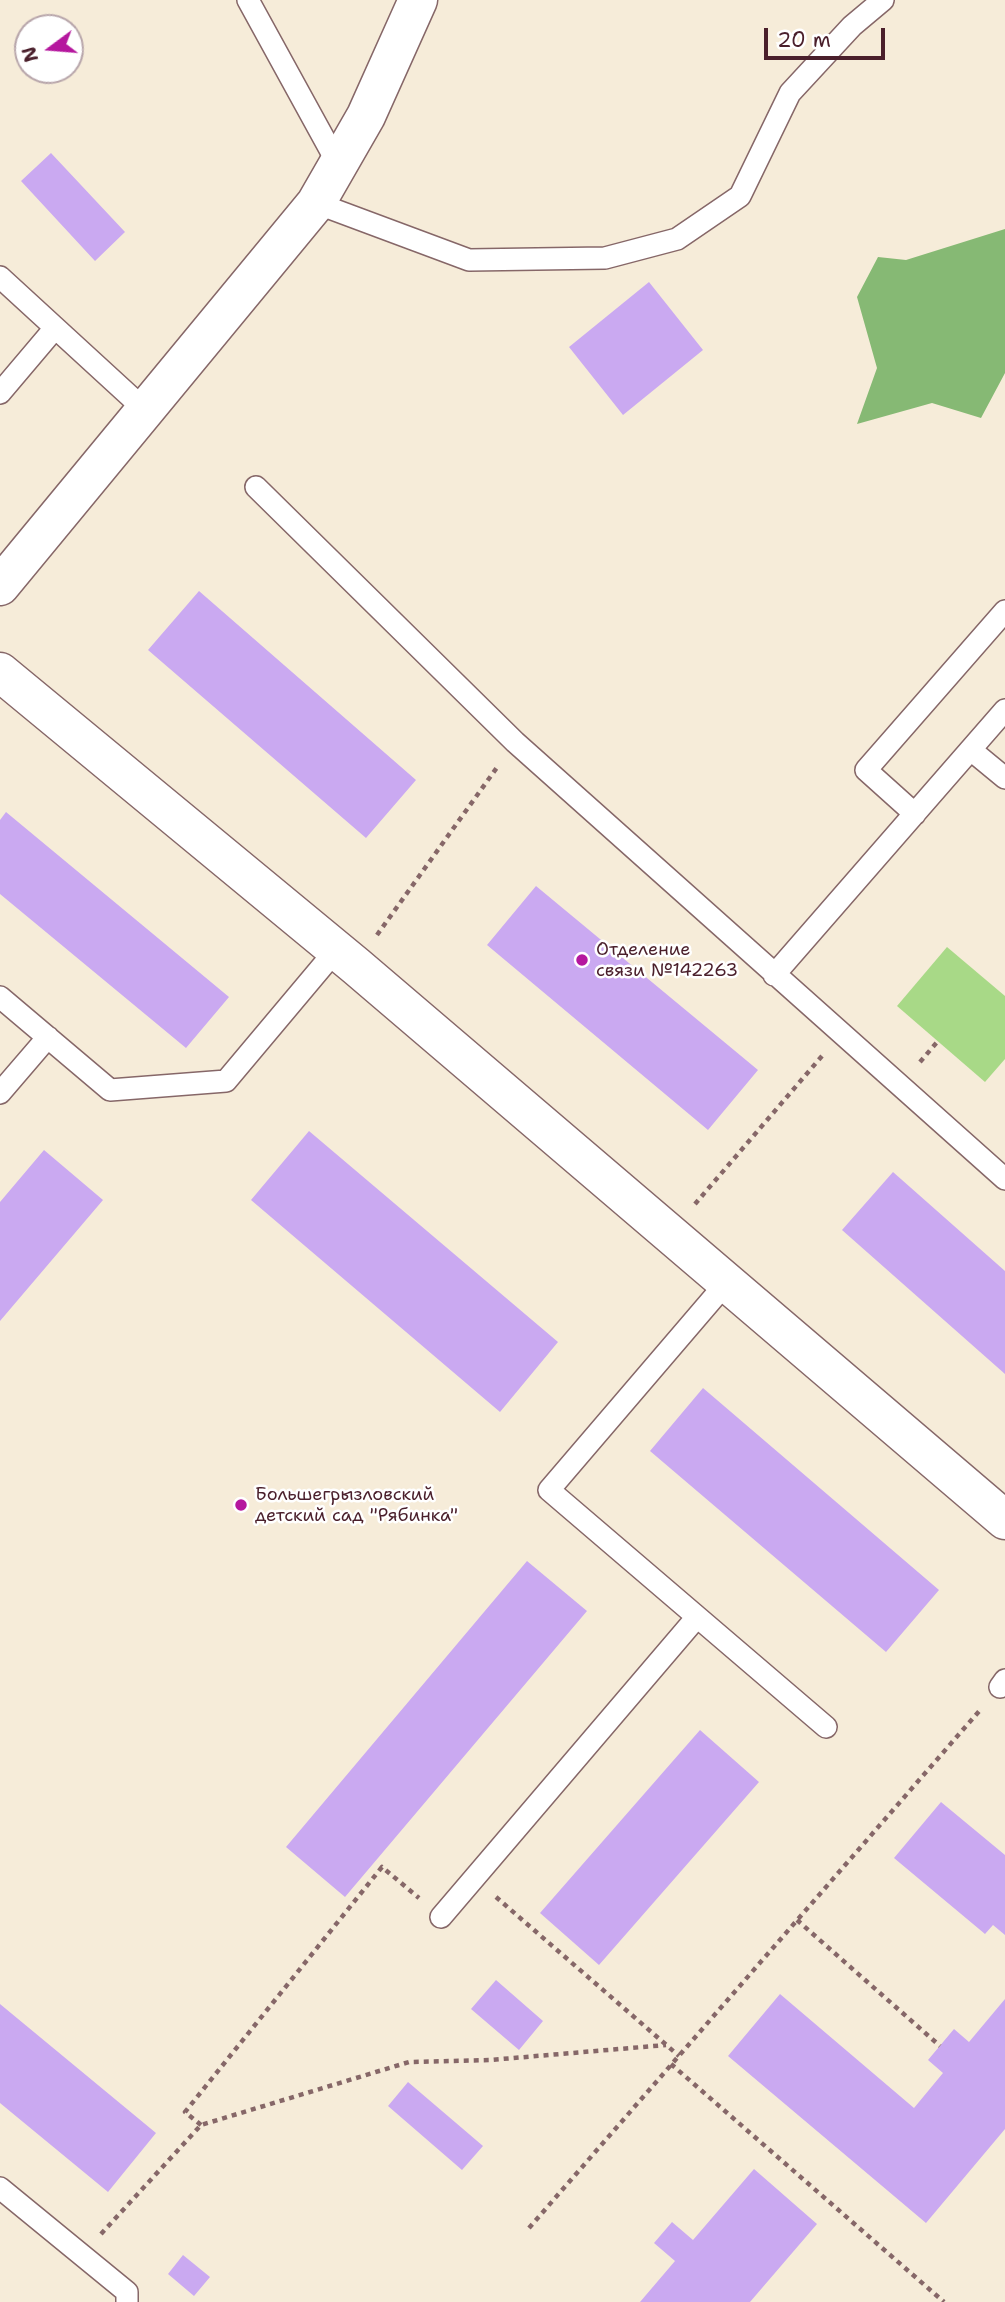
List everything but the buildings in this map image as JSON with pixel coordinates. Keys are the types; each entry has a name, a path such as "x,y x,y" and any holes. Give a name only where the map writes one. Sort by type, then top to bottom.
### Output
{"street":[{"path":"0,586 316,203 366,116 418,0"},
{"path":"0,672 346,958 1005,1520"}],"lane":[{"path":"248,0 338,164"},
{"path":"316,203 469,260 605,258 677,239 740,196 790,93 852,26 883,0"},
{"path":"0,277 145,410"},
{"path":"0,393 55,328"},
{"path":"256,487 515,742 1005,1180"},
{"path":"915,814 866,770 1005,611"},
{"path":"774,975 1005,710"},
{"path":"971,750 1005,778"},
{"path":"0,997 110,1090 226,1081 346,958"},
{"path":"0,1093 48,1037"},
{"path":"727,1282 549,1490 826,1727"},
{"path":"441,1917 697,1616"},
{"path":"0,2188 127,2292 127,2302"}],"path":[{"path":"346,958 515,742"},
{"path":"670,1233 841,1034"},
{"path":"529,2228 1002,1684"},
{"path":"201,2124 185,2112 382,1867 441,1917"},
{"path":"474,1878 679,2056"},
{"path":"797,1920 940,2046"},
{"path":"82,2255 201,2124 409,2062 490,2060 666,2045"},
{"path":"671,2064 944,2302"}],"green space":[{"path":"1005,229 1005,373 981,418 932,403 857,424 877,368 857,297 878,257 906,260"},
{"path":"947,947 1005,996 1005,1059 985,1082 897,1006"}],"place":[{"name":"Отделение связи №142263","path":"582,960"},
{"name":"Большегрызловский детский сад \"Рябинка\"","path":"241,1505"}]}
